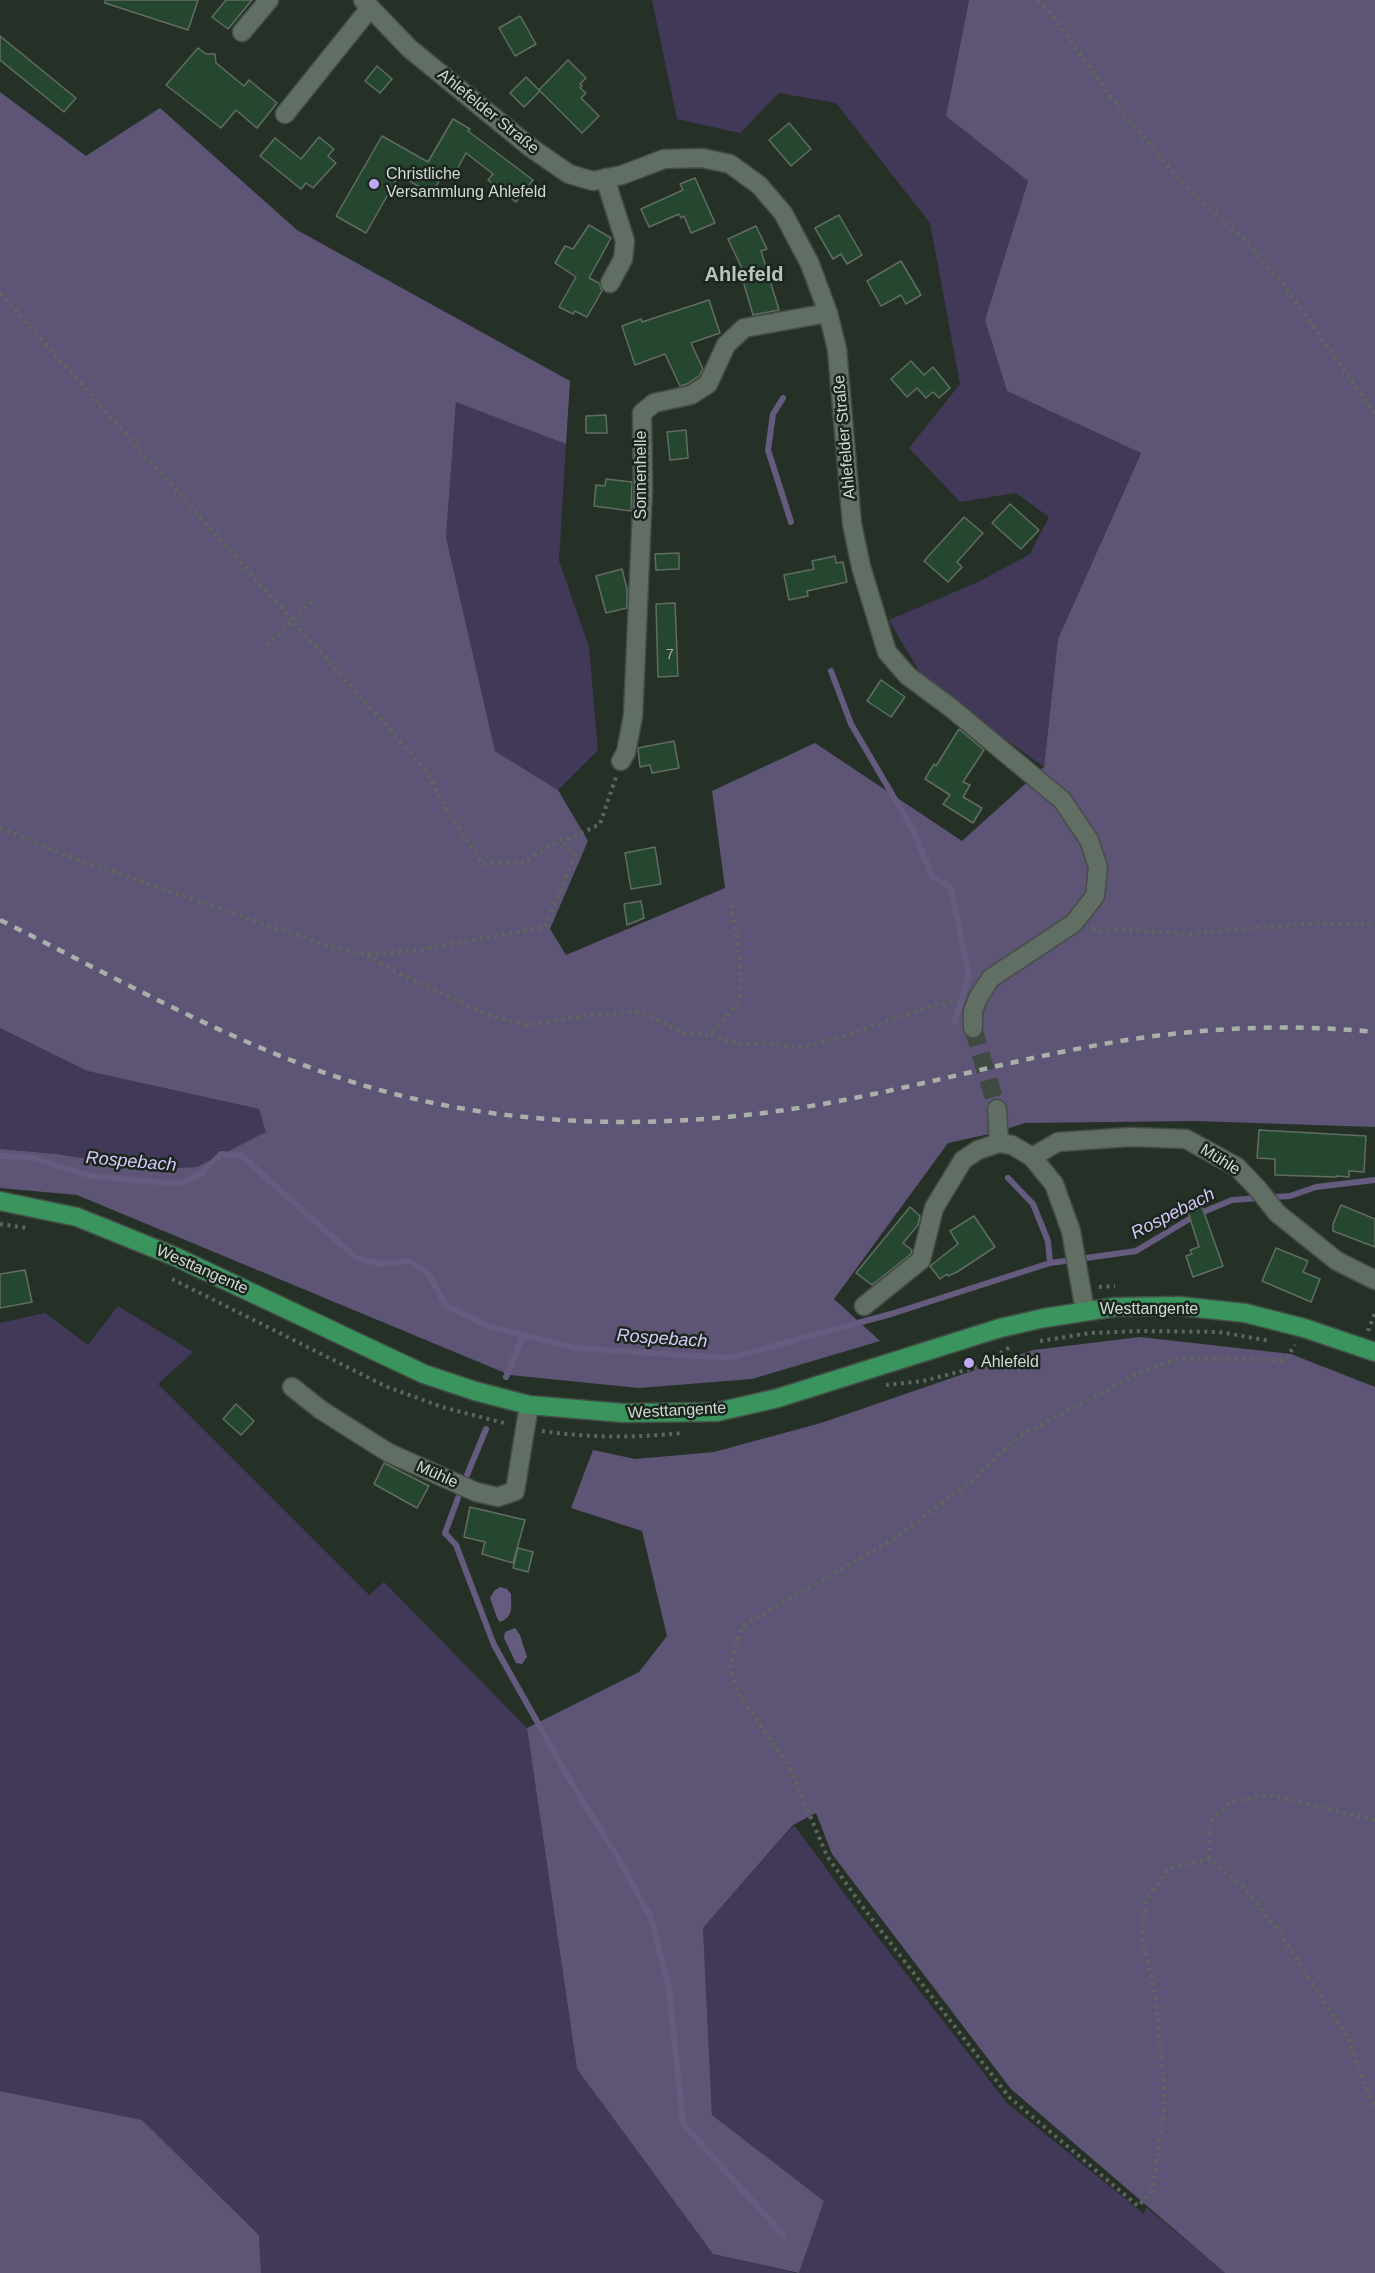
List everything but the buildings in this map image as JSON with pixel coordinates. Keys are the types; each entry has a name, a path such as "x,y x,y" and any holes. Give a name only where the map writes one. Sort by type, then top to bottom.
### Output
{"main road":[{"name":"Westtangente","path":"0,1201 77,1217 176,1257 424,1374 475,1391 529,1405 623,1413 717,1412 778,1398 1000,1328 1115,1307 1179,1306 1245,1313 1304,1328 1375,1352"}],"street":[{"path":"242,32 269,0"},
{"path":"285,114 366,4"},
{"name":"Ahlefelder Straße","path":"366,4 409,48 530,147 569,174 593,181 622,175 664,159 702,158 730,164 759,185 783,213 810,264 828,313 837,349 852,524 861,567 887,652 908,676 950,707 1062,800 1089,840 1098,867 1095,896 1074,923 991,978 979,996 973,1011 973,1028"},
{"path":"605,178 625,241 623,259 610,283"},
{"name":"Sonnenhelle","path":"621,761 626,752 633,716 643,489 642,413 654,403 691,395 708,384 726,345 744,328 828,313"},
{"path":"997,1109 999,1143"},
{"name":"Mühle","path":"1032,1157 1059,1142 1130,1137 1186,1138 1238,1167 1277,1213 1337,1261 1375,1280"},
{"path":"864,1306 921,1260 934,1208 963,1160 978,1150 999,1143 1012,1145 1032,1157 1054,1184 1071,1231 1085,1311"},
{"name":"Mühle","path":"292,1387 321,1410 389,1453 476,1492 498,1497 515,1491 529,1405"}],"path":[{"path":"1038,0 1046,7 1122,112 1181,181 1242,238 1279,278 1375,414"},
{"path":"0,293 425,769 448,812 483,864 522,863 560,840 572,838 600,824 621,761"},
{"path":"267,646 315,598"},
{"path":"0,828 71,857 322,944 366,955 396,972 491,1016 527,1025 592,1015 642,1012 686,1034 710,1035 739,1044 765,1043 798,1048 842,1037 928,1007 979,996"},
{"path":"366,955 419,950 545,927 575,855 560,840"},
{"path":"710,1035 727,1016 740,996 740,956 731,905"},
{"path":"1074,923 1100,931 1131,930 1190,934 1315,923 1375,925"},
{"path":"0,1224 34,1229"},
{"path":"166,1275 385,1386 442,1407 526,1428 562,1434 642,1437 688,1433"},
{"path":"1367,1331 1375,1313"},
{"path":"1036,1341 1090,1333 1142,1331 1219,1332 1273,1342"},
{"path":"882,1386 923,1381 978,1366 1015,1344"},
{"path":"1210,1859 1169,1868 1146,1900 1142,1938 1156,1998 1165,2102 1152,2192 1138,2206 1008,2097 862,1906 827,1856 789,1766 738,1693 730,1665 742,1626 894,1539 970,1482 1020,1436 1137,1374 1177,1359 1285,1360 1295,1346 1284,1344"},
{"path":"1375,1821 1270,1795 1231,1802 1209,1824 1210,1859 1242,1886 1276,1927 1347,2038 1375,2110"}],"shaded area":[{"path":"652,0 969,0 946,116 1028,181 985,320 1007,390 1141,452 1058,639 1044,767 924,680 889,620 978,582 1030,554 1049,517 1016,493 960,502 909,448 960,384 930,223 836,103 779,93 740,133 677,119"},
{"path":"969,0 1375,0 1375,1127 1196,1121 1025,1123 994,1133 948,1143 834,1299 880,1341 752,1379 639,1388 510,1375 77,1195 0,1188 0,1149 57,1154 151,1169 197,1167 266,1132 259,1109 87,1071 0,1028 0,92 86,156 160,108 297,230 570,381 566,444 456,402 446,537 495,751 558,790 588,841 550,929 566,955 725,888 712,791 815,743 962,841 1044,767 1058,639 1141,453 1007,391 985,320 1028,181 946,116"},
{"path":"456,401 566,444 559,561 589,647 598,750 558,790 495,751 446,537"},
{"path":"0,1028 87,1071 259,1109 267,1132 197,1167 151,1169 57,1154 0,1149"},
{"path":"118,1306 193,1352 158,1384 369,1595 384,1582 527,1728 577,2069 713,2254 796,2273 261,2273 259,2235 142,2120 0,2091 0,1323 45,1313 88,1345"},
{"path":"1140,1337 1291,1354 1375,1387 1375,2273 1225,2273 1011,2089 832,1854 816,1813 793,1825 703,1928 712,2115 824,2201 799,2273 713,2254 577,2069 527,1728 639,1672 667,1636 642,1531 571,1508 593,1450 635,1459 714,1452 821,1423 1033,1350"},
{"path":"500,1587 507,1589 511,1594 511,1611 508,1617 500,1622 490,1598"},
{"path":"515,1628 520,1635 527,1657 522,1664 516,1663 504,1638 505,1632"},
{"path":"794,1825 858,1912 1007,2103 1144,2214 1146,2207 1225,2273 799,2273 824,2201 712,2115 703,1928"},
{"path":"0,2091 142,2120 259,2235 261,2273 0,2273"}],"waterway":[{"path":"783,398 773,414 768,450 791,522"},
{"path":"831,671 851,724 913,830 932,876 951,888 969,976 955,1021"},
{"name":"Rospebach","path":"0,1156 32,1158 91,1176 179,1184 202,1173 221,1154 242,1156 356,1258 381,1264 410,1261 428,1273 446,1306 490,1327 574,1348 729,1358 891,1314 1050,1263 1136,1251 1196,1215 1232,1200 1290,1196 1316,1187 1375,1180"},
{"path":"1008,1178 1033,1204 1048,1241 1050,1263"},
{"path":"506,1377 523,1336"},
{"path":"467,1475 486,1429"},
{"path":"458,1498 445,1533 456,1545 494,1645 651,1918 669,1988 683,2124 784,2236"}],"tunnel":[{"path":"973,1028 997,1109"}],"railway":[{"path":"0,920 196,1019 317,1070 380,1090 445,1105 510,1115 575,1121 641,1122 708,1119 773,1112 839,1101 1102,1044 1169,1034 1286,1027 1375,1032"}],"place":[{"name":"Christliche Versammlung Ahlefeld","path":"374,184"},
{"name":"Ahlefeld","path":"969,1363"}],"district":[{"name":"Ahlefeld","path":"744,275"}]}
